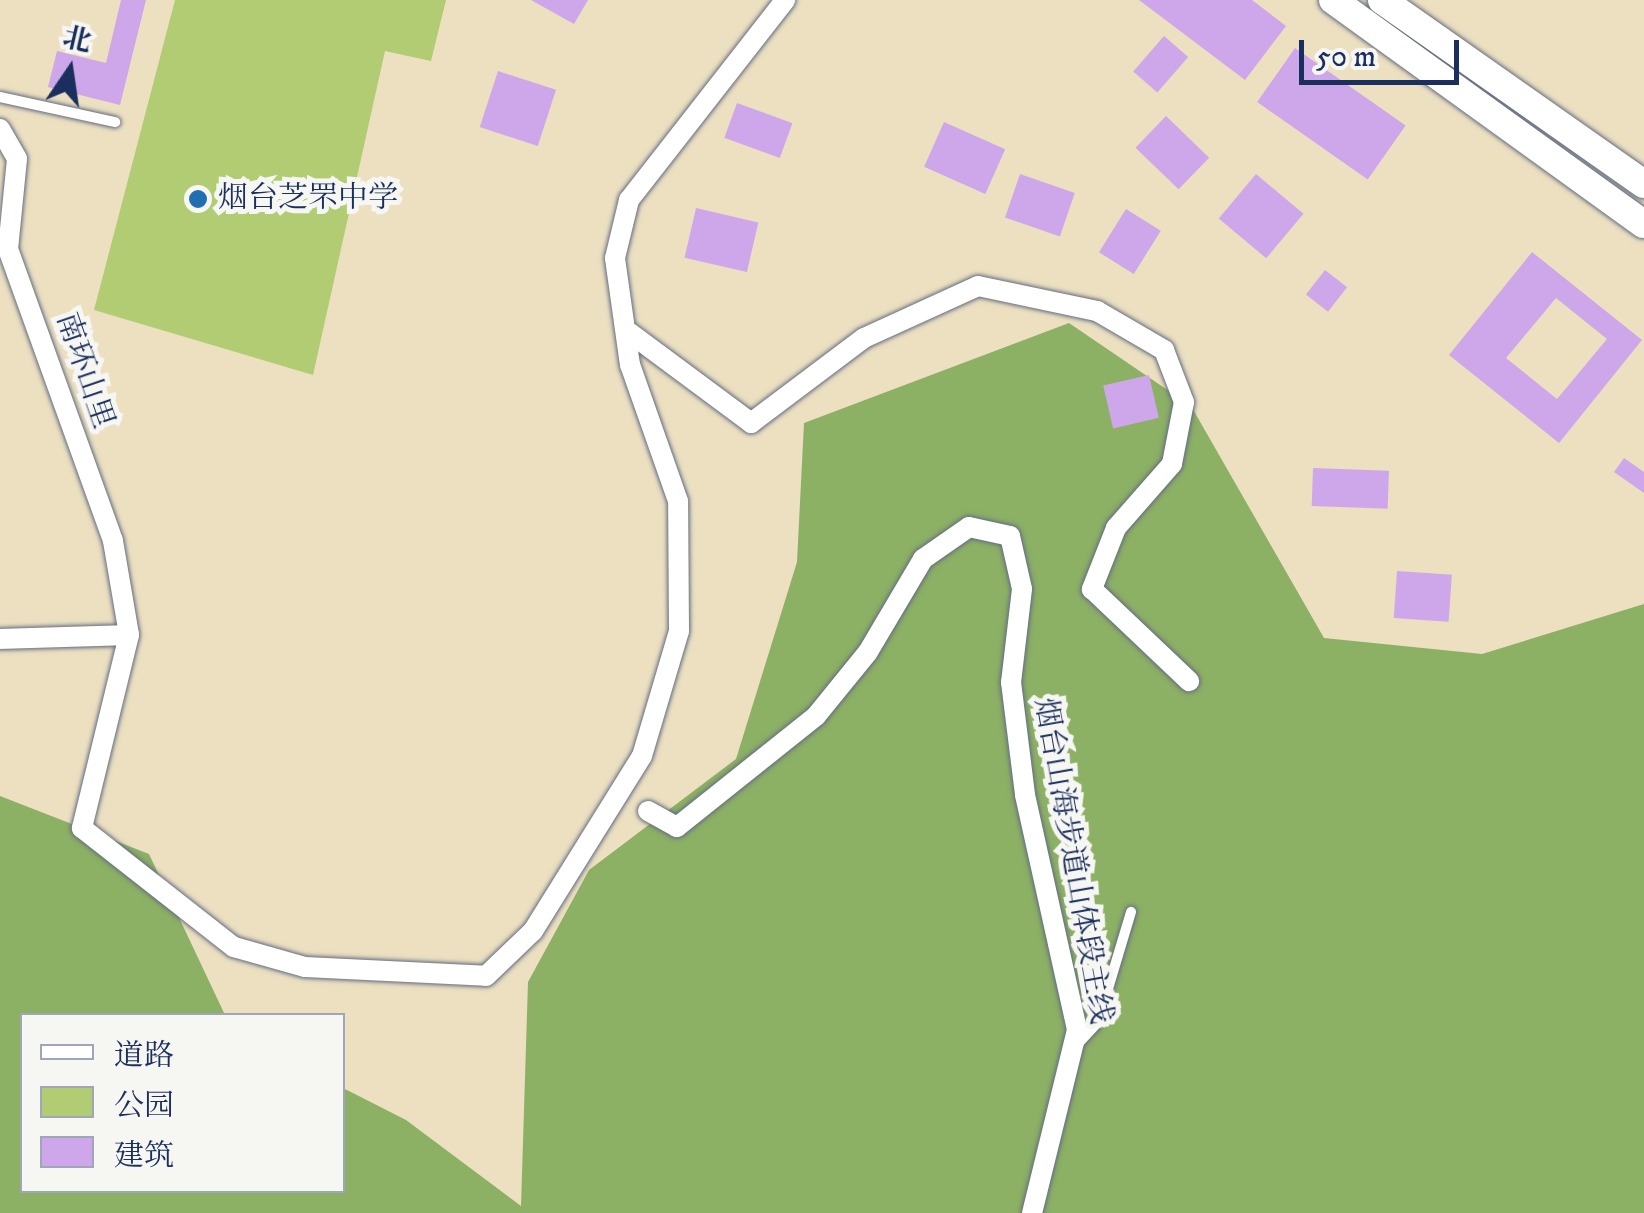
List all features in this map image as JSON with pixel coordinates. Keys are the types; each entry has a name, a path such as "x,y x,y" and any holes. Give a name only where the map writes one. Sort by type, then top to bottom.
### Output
{"main road":[{"path":"1333,0 1644,224"},
{"path":"1382,0 1644,184"}],"street":[{"path":"5,638 129,635 82,828 234,946 305,967 486,976 533,931 565,868 619,796 642,756 679,630 678,501 630,365 630,333 615,258 629,200 785,0"},
{"name":"南环山里","path":"0,129 17,159 8,248 113,541 129,635"},
{"path":"630,333 751,423 864,338 978,286 1096,311 1164,350 1184,402 1172,464 1116,528 1092,589 1189,681"},
{"name":"烟台山海步道山体段主线","path":"648,811 677,827 816,716 868,652 923,559 969,527 1010,536 1022,589 1012,682 1025,795 1077,1030 1032,1213"}],"lane":[{"path":"0,97 115,122"},
{"path":"1072,1049 1098,1022 1131,912"}],"green space":[{"path":"175,0 446,0 431,61 385,51 313,375 94,310"},
{"path":"1069,323 1191,406 1324,638 1482,654 1644,604 1644,1213 0,1213 0,796 149,854 224,1013 20,1013 20,1193 345,1193 345,1089 406,1120 521,1206 528,982 589,870 736,759 797,562 804,423"}],"building":[{"path":"121,0 146,0 120,105 48,87 57,51 106,63"},
{"path":"531,0 588,0 574,24"},
{"path":"1139,0 1252,0 1286,26 1245,80"},
{"path":"1164,36 1188,57 1157,92 1133,71"},
{"path":"1295,48 1406,125 1368,179 1257,102"},
{"path":"498,71 556,90 538,146 480,127"},
{"path":"737,103 792,123 780,158 724,138"},
{"path":"1166,116 1209,158 1179,189 1135,148"},
{"path":"944,122 1005,149 985,194 924,167"},
{"path":"1020,174 1075,193 1060,236 1005,217"},
{"path":"1256,174 1303,214 1266,258 1219,218"},
{"path":"696,208 758,222 747,272 685,258"},
{"path":"1126,209 1161,231 1134,274 1099,252"},
{"path":"1532,252 1642,340 1559,443 1449,355","holes":["1556,298 1607,339 1557,399 1506,358"]},
{"path":"1325,270 1347,287 1328,312 1306,294"},
{"path":"1149,375 1159,418 1113,428 1103,386"},
{"path":"1624,458 1644,472 1644,493 1614,472"},
{"path":"1313,468 1389,471 1388,509 1312,506"},
{"path":"1397,571 1452,575 1449,622 1394,618"}],"place":[{"name":"烟台芝罘中学","path":"198,199"}]}
